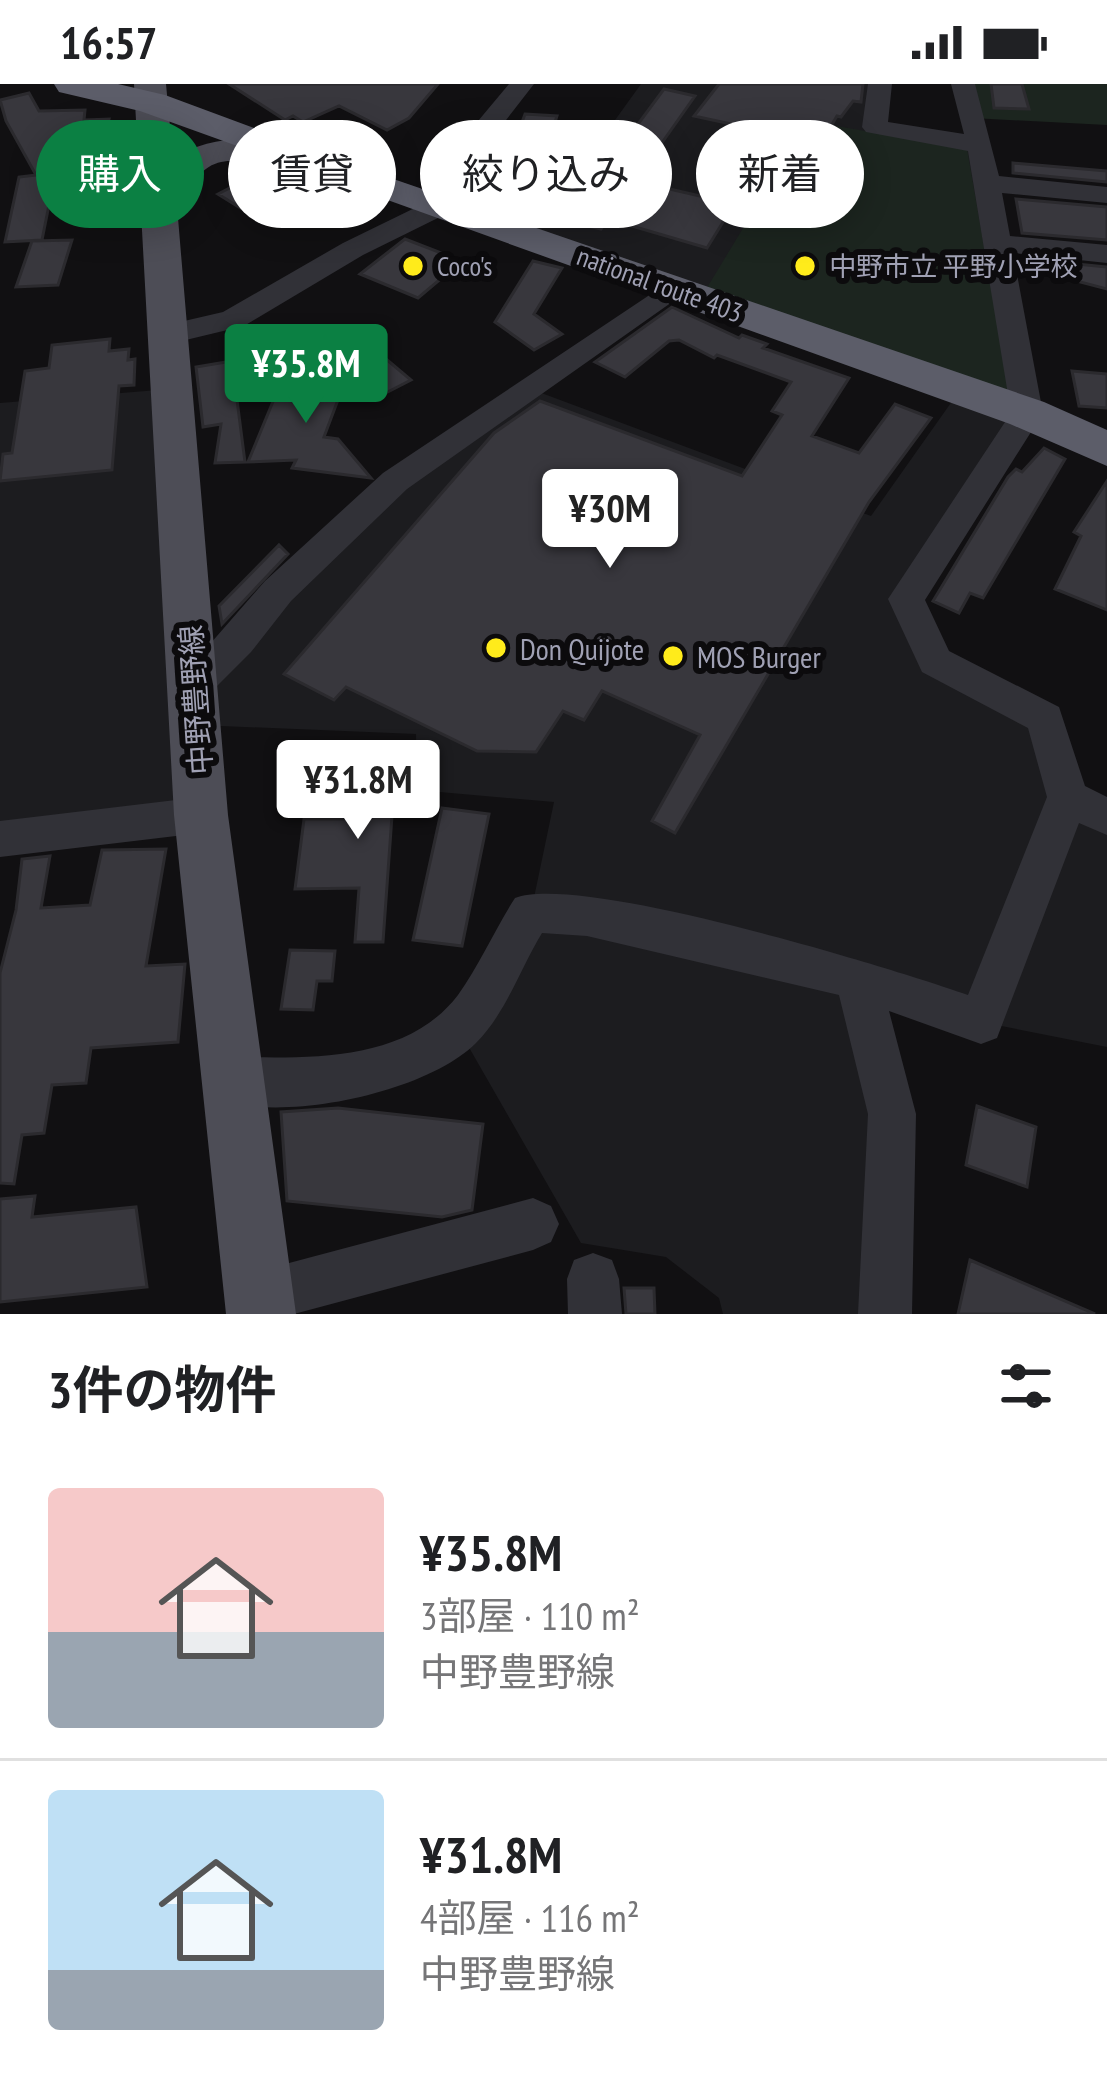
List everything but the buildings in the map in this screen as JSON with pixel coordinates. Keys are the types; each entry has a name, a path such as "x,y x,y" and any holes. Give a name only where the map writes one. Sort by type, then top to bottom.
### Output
{"highway":[{"name":"national route 403","path":"72,84 151,93 228,128"},
{"name":"national route 403","path":"498,228 1027,412 1107,449"}],"main road":[{"name":"中野豊野線","path":"163,228 165,335 195,683 201,815 260,1305"}],"street":[{"path":"493,120 522,84"},
{"path":"880,84 875,127 980,145"},
{"path":"232,1081 353,1077 409,1060 459,1030 484,997 508,945 531,913 587,916 858,978 981,1022 1068,797 1045,718 935,661 906,599 1027,412 980,145 963,84"},
{"path":"986,183 1107,195"},
{"path":"165,335 232,319 420,216"},
{"path":"998,243 1107,254"},
{"path":"195,683 238,642 278,591 395,481 672,289"},
{"path":"1068,797 1107,817"},
{"path":"0,839 201,815"},
{"path":"858,978 892,1114 885,1314"},
{"path":"260,1305 533,1224"}],"shaded area":[{"path":"641,84 880,84 875,127 980,145 1027,413 906,600 935,661 1045,718 1068,797 1107,817 1107,1047 981,1022 859,979 885,1314 723,1314 719,1298 666,1257 581,1243 459,1030 531,912 554,802 417,790 416,734 198,725 201,815 0,839 0,403 170,389 195,681 278,591 528,388 871,516 960,390 530,238 537,228 672,228 672,120 615,120"},
{"path":"963,84 1107,84 1107,125 972,118"},
{"path":"864,131 967,149 1010,395 705,291 743,228 864,228"}],"place":[{"name":"Coco's","path":"413,266"},
{"name":"中野市立 平野小学校","path":"805,266"},
{"name":"Don Quijote","path":"496,648"},
{"name":"MOS Burger","path":"673,656"}]}
